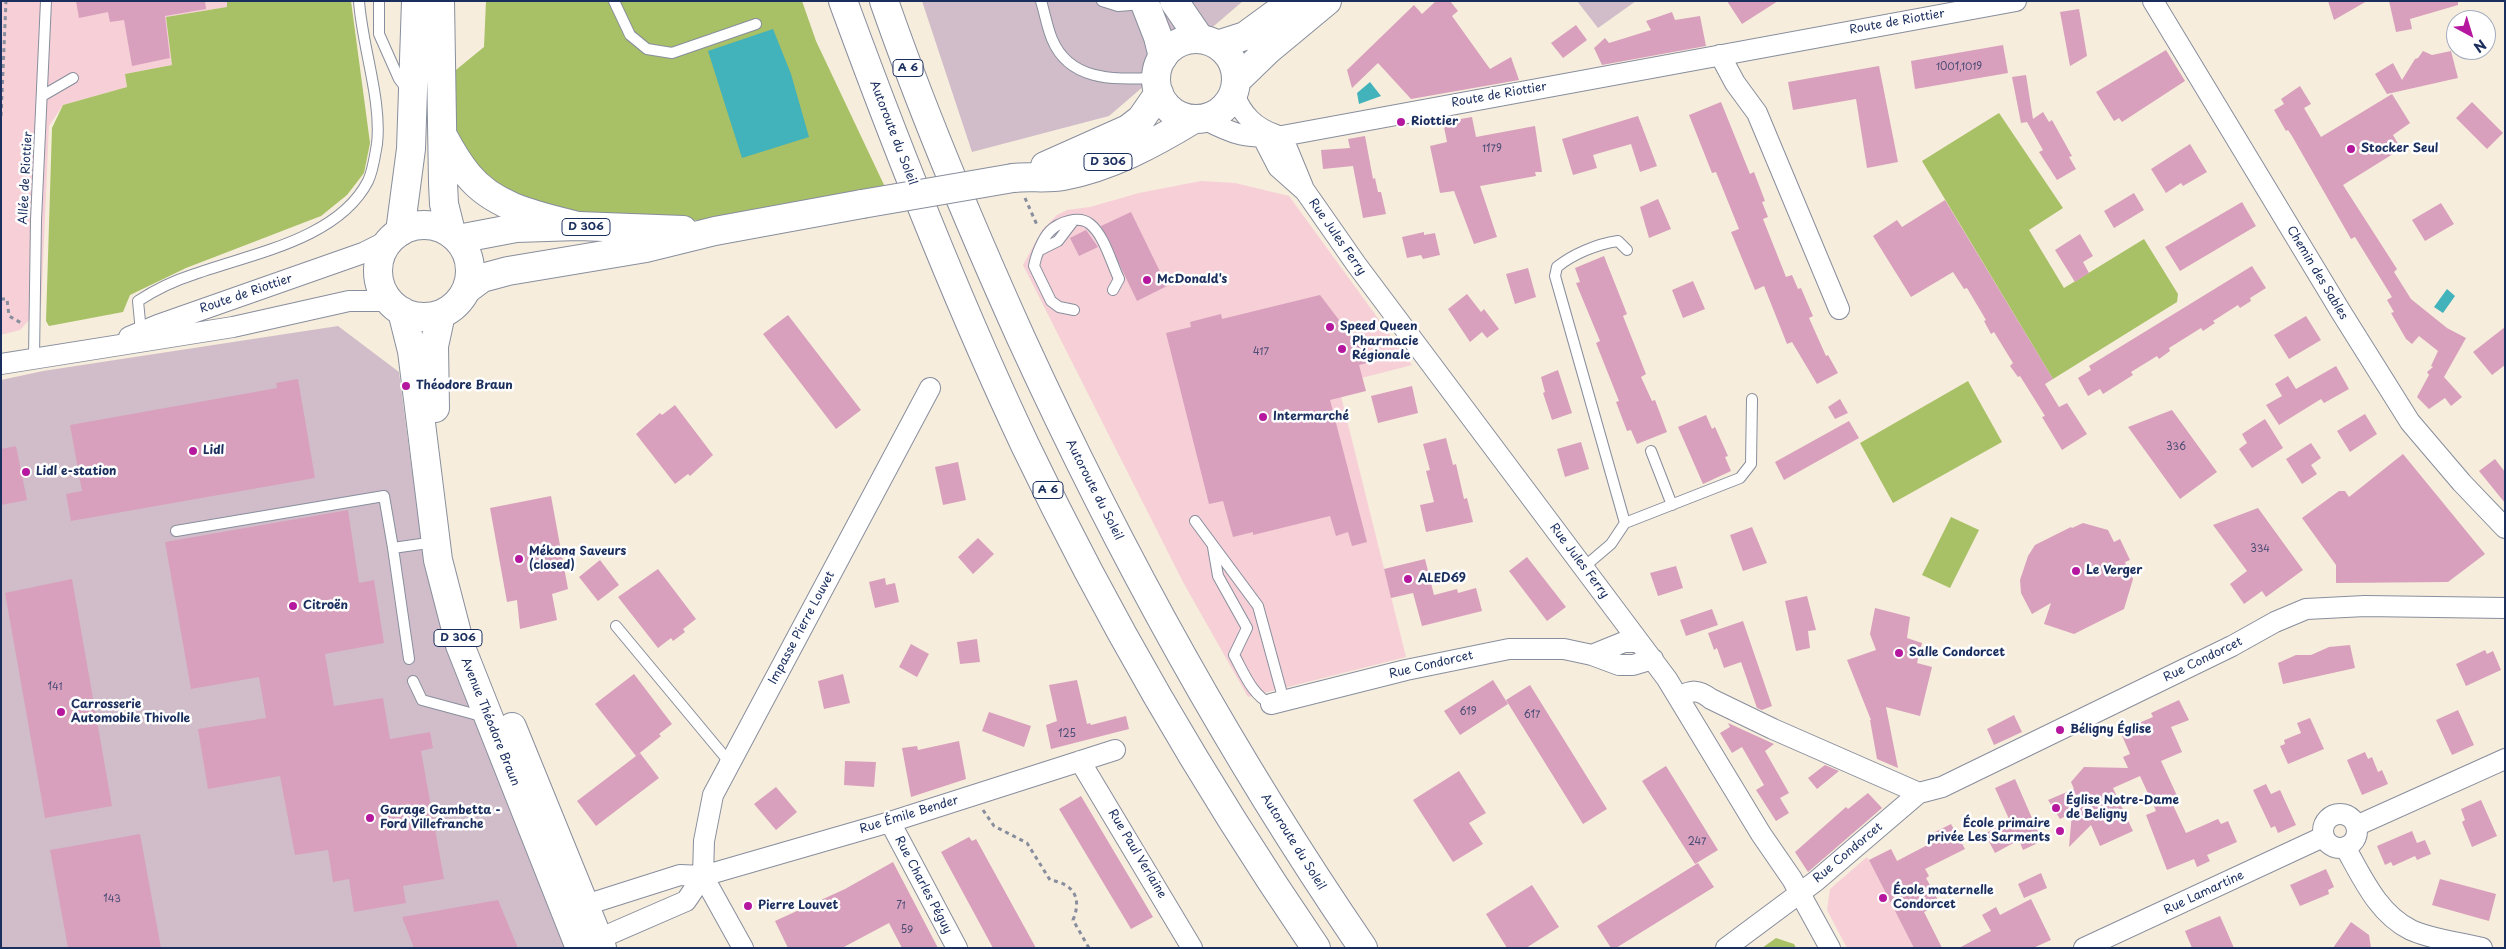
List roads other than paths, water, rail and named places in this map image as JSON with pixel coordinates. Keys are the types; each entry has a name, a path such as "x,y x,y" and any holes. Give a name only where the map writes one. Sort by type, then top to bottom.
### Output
{"main road":[{"path":"416,1 411,149 404,213 395,235 383,250 378,276 382,290 396,306 426,317 441,314 451,308 466,290 470,269 469,258 454,236 444,204 440,1"},
{"path":"828,1 901,175 977,336"},
{"name":"Autoroute du Soleil","path":"843,1 930,227 1025,445 1113,615 1222,804 1316,948"},
{"name":"Autoroute du Soleil","path":"884,1 933,134 975,235 1062,427 1147,595 1255,781 1363,948"},
{"path":"896,1 933,134"},
{"path":"1174,1 1208,42 1232,60 1235,87"},
{"path":"1159,76 1178,43 1208,42 1245,36 1293,1"},
{"path":"1144,3 1158,37 1159,76 1172,112 1199,119 1222,110 1235,87 1268,50 1326,1"},
{"name":"D 306","path":"1014,178 1128,129 1140,118 1159,76"},
{"name":"D 306","path":"466,290 482,278 508,271 646,248 715,231 1014,178 1062,176 1138,151 1199,119"},
{"path":"443,136 468,176 484,191 526,212 578,226"},
{"path":"395,235 412,226 425,225 438,226 454,236"},
{"name":"D 306","path":"454,236 516,228 578,226 715,231"},
{"name":"Avenue Théodore Braun","path":"396,306 412,352 436,542 447,599 460,645 488,717 575,908"},
{"name":"Avenue Théodore Braun","path":"441,314 434,346 434,388 444,512 462,597 590,945"}],"street":[{"name":"Route de Riottier","path":"1199,119 1248,137 1274,137 2016,1"},
{"name":"Chemin des Sables","path":"2153,1 2336,304 2410,422 2462,483 2505,528"},
{"path":"1720,54 1735,83 1757,113 1839,309"},
{"path":"1235,87 1248,118 1274,137"},
{"name":"Rue Jules Ferry","path":"1274,137 1278,167 1305,191 1356,264 1652,659 1678,697 1761,834 1800,892 1830,948"},
{"name":"Route de Riottier","path":"101,348 363,253 395,235"},
{"name":"Route de Riottier","path":"1,364 34,357 233,326 349,301 396,306"},
{"name":"Impasse Pierre Louvet","path":"703,876 704,841 713,796 930,388"},
{"name":"Rue Condorcet","path":"1726,948 1800,892 1919,793 1942,787 2306,608 2365,606 2505,608"},
{"name":"Rue Condorcet","path":"1592,655 1624,642 1640,642"},
{"name":"Rue Condorcet","path":"1278,702 1492,651 1541,648 1592,655 1619,665 1633,665 1652,659"},
{"path":"1678,697 1688,692 1702,692 1711,699 1773,730 1919,793"},
{"name":"Rue Émile Bender","path":"575,908 680,876 703,876 890,822 1115,750"},
{"path":"2356,826 2505,759"},
{"name":"Rue Paul Verlaine","path":"1080,761 1192,948"},
{"path":"2345,815 2356,826 2356,836 2345,848 2330,846 2324,837 2323,827 2334,816 2345,815"},
{"name":"Rue Charles Péguy","path":"890,822 957,948"},
{"name":"Rue Lamartine","path":"2084,948 2324,837"},
{"path":"2345,848 2375,899 2394,918 2411,930 2435,938 2482,948"},
{"path":"590,945 686,901 703,876 743,948"}],"lane":[{"name":"Allée de Riottier","path":"34,357 46,1"},
{"path":"141,332 138,300 157,289 191,275 299,239 326,226 354,201 369,180 377,143 376,113 359,1"},
{"path":"379,1 379,34 399,79 413,98"},
{"path":"614,1 630,35 647,49 672,53 756,24"},
{"path":"1042,1 1052,40 1058,50 1080,71 1087,75 1120,78 1159,76"},
{"path":"1102,1 1118,6 1144,3"},
{"path":"42,96 73,78"},
{"path":"1074,310 1060,307 1048,296 1034,266 1049,232 1058,225 1074,220 1084,220 1091,224 1099,236 1118,279 1113,290"},
{"path":"1625,523 1555,276 1557,267 1567,258 1610,242 1618,241 1627,250"},
{"path":"1584,568 1611,544 1625,523 1740,478 1748,470 1751,464 1752,399"},
{"path":"1651,451 1672,504"},
{"path":"176,531 384,496 409,659"},
{"path":"1195,521 1258,606 1278,702 1263,700 1251,686 1234,655 1246,628 1218,576 1212,544"},
{"path":"393,548 436,542"},
{"path":"616,626 730,763"},
{"path":"413,681 422,700 488,717"}],"water":[{"path":"773,29 791,74 809,137 742,158 708,51"},
{"path":"1370,82 1381,96 1359,104 1357,93"},
{"path":"2447,289 2455,296 2443,313 2434,307"}],"place":[{"name":"Riottier","path":"1401,122"},
{"name":"Stocker Seul","path":"2351,149"},
{"name":"McDonald's","path":"1147,280"},
{"name":"Speed Queen","path":"1330,327"},
{"name":"Pharmacie Régionale","path":"1342,349"},
{"name":"Théodore Braun","path":"406,386"},
{"name":"Intermarché","path":"1263,417"},
{"name":"Lidl","path":"193,451"},
{"name":"Lidl e-station","path":"26,472"},
{"name":"Mékong Saveurs (closed)","path":"519,559"},
{"name":"Le Verger","path":"2076,571"},
{"name":"ALED69","path":"1408,579"},
{"name":"Citroën","path":"293,606"},
{"name":"Salle Condorcet","path":"1899,653"},
{"name":"Carrosserie Automobile Thivolle","path":"61,712"},
{"name":"Béligny Église","path":"2060,730"},
{"name":"Église Notre-Dame de Beligny","path":"2056,808"},
{"name":"Garage Gambetta - Ford Villefranche","path":"370,818"},
{"name":"École primaire privée Les Sarments","path":"2060,831"},
{"name":"École maternelle Condorcet","path":"1883,898"},
{"name":"Pierre Louvet","path":"748,906"}]}
